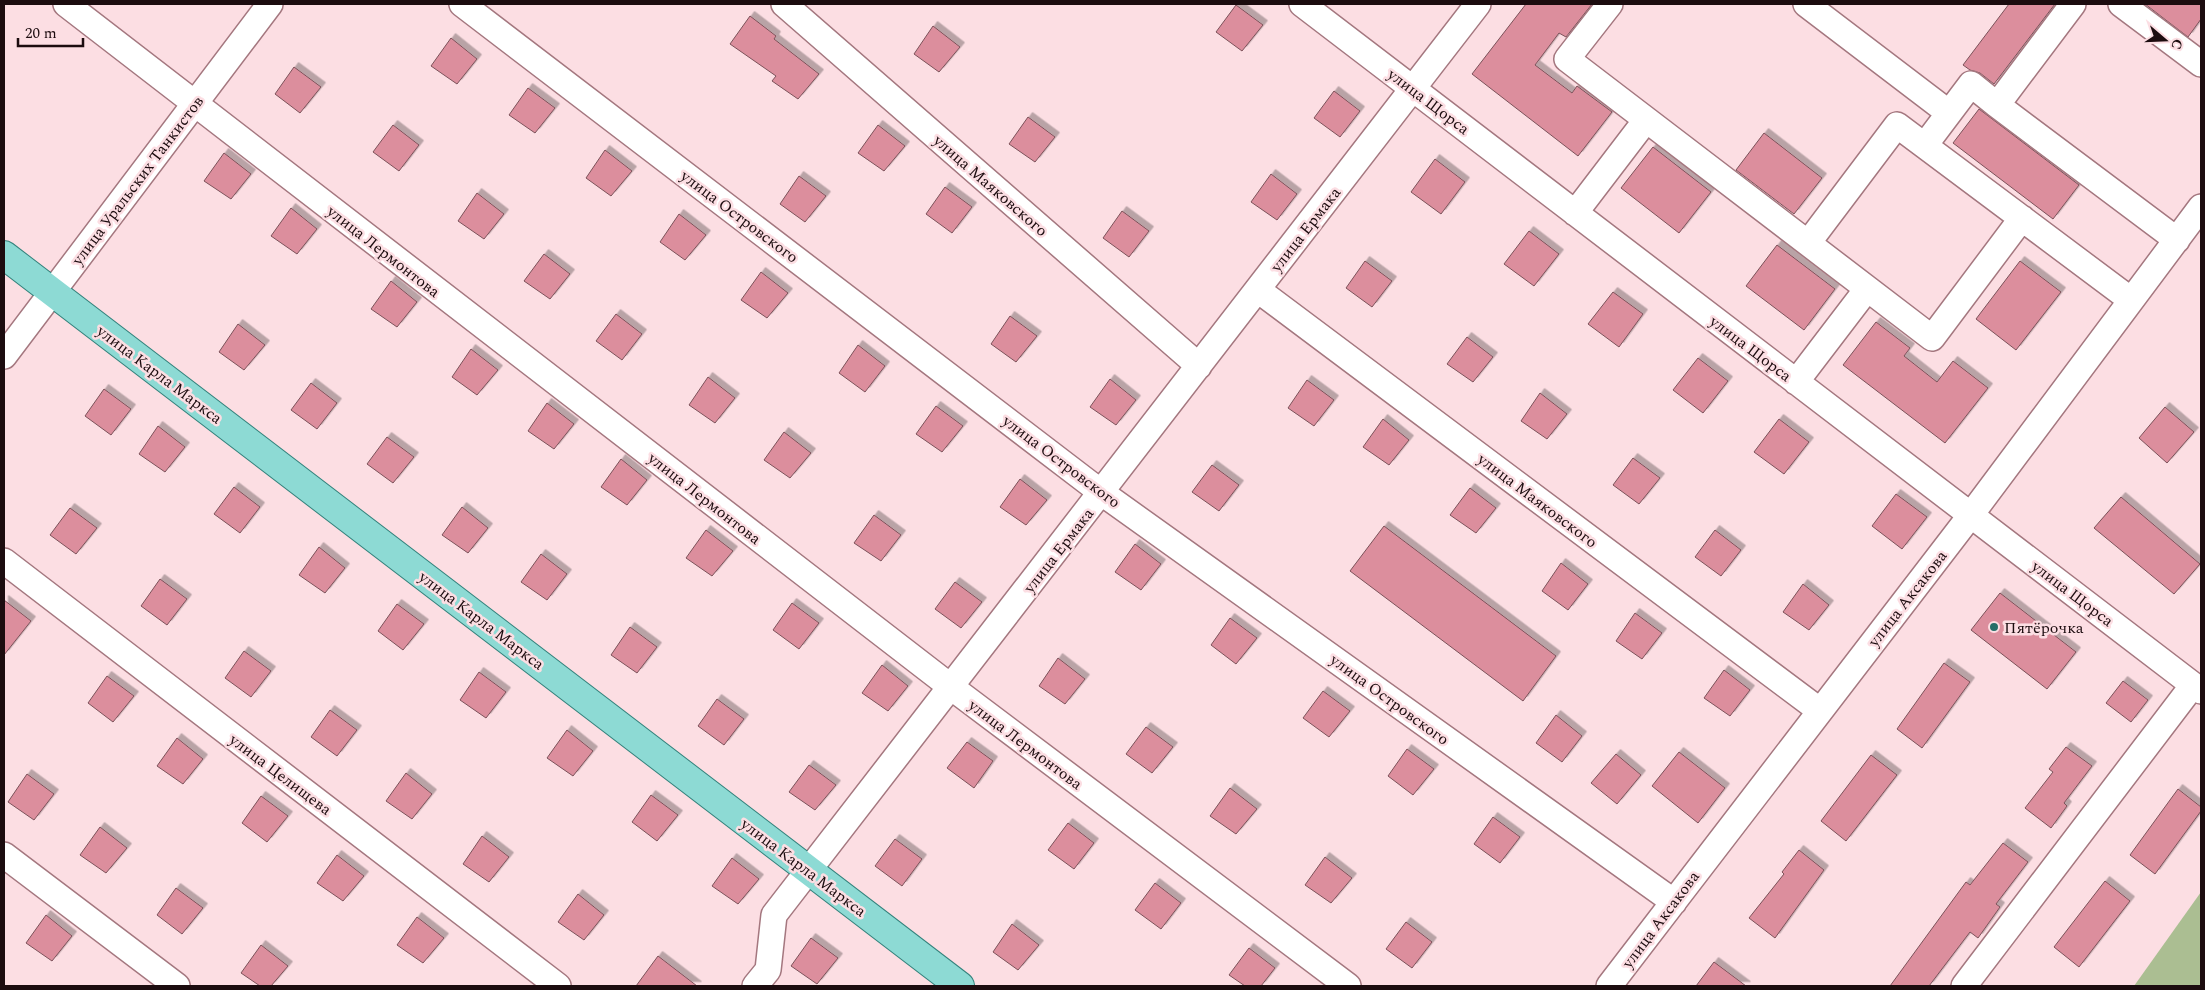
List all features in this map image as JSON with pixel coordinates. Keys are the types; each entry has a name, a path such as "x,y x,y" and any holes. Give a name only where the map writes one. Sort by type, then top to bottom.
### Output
{"main road":[{"name":"улица Карла Маркса","path":"4,255 960,986"}],"street":[{"name":"улица Лермонтова","path":"66,4 951,687 1348,986"},
{"name":"улица Уральских Танкистов","path":"4,356 270,4"},
{"name":"улица Островского","path":"462,4 1102,493 1674,902"},
{"name":"улица Маяковского","path":"784,4 1199,366"},
{"name":"улица Щорса","path":"1302,4 2197,688"},
{"name":"улица Ермака","path":"755,986 768,970 774,915 1478,4"},
{"path":"1610,4 1568,59 1932,338 2022,218"},
{"path":"1806,4 1949,113"},
{"path":"1998,105 2073,4"},
{"path":"2121,4 2201,64"},
{"path":"1925,146 1971,84 1998,105 2193,224"},
{"path":"1575,213 1646,120"},
{"path":"1808,243 1897,125 2131,300"},
{"name":"улица Аксакова","path":"1609,986 1819,710 1970,516 2131,300 2193,224"},
{"path":"1796,382 1867,289"},
{"name":"улица Маяковского","path":"1258,290 1819,710"},
{"name":"улица Целищева","path":"4,561 558,986"},
{"path":"1964,986 2197,688"},
{"path":"4,855 177,986"}],"green space":[{"path":"2201,892 2201,986 2134,986"}],"building":[{"path":"1526,4 1592,4 1566,37 1559,33 1535,65 1572,93 1577,86 1612,112 1578,156 1472,74"},
{"path":"2009,4 2055,4 1994,84 1980,73 1970,70 1963,65"},
{"path":"2145,4 2201,4 2201,19 2188,37"},
{"path":"1236,5 1263,25 1242,51 1216,32"},
{"path":"750,16 776,36 774,39 819,74 798,99 772,81 776,76 730,44"},
{"path":"933,26 960,47 939,72 914,54"},
{"path":"451,38 477,59 457,84 431,66"},
{"path":"294,67 321,87 300,113 275,94"},
{"path":"528,88 555,108 535,133 509,115"},
{"path":"1334,91 1360,111 1340,137 1314,118"},
{"path":"1979,109 2079,185 2053,219 1953,143"},
{"path":"1028,117 1055,137 1035,162 1009,144"},
{"path":"393,125 419,145 399,171 373,152"},
{"path":"878,125 905,146 884,171 858,153"},
{"path":"1764,133 1822,178 1794,214 1736,170"},
{"path":"1653,147 1711,192 1679,233 1621,188"},
{"path":"605,150 632,171 611,196 586,178"},
{"path":"224,153 251,174 231,199 204,181"},
{"path":"1435,159 1465,182 1441,214 1411,192"},
{"path":"1271,174 1297,194 1277,220 1251,202"},
{"path":"799,176 826,196 805,222 780,204"},
{"path":"945,187 972,207 952,233 926,214"},
{"path":"477,193 504,214 484,239 458,221"},
{"path":"291,208 317,229 297,254 271,236"},
{"path":"1122,211 1149,231 1129,257 1103,238"},
{"path":"679,214 706,235 685,260 660,242"},
{"path":"1529,231 1559,254 1534,286 1504,264"},
{"path":"1777,245 1835,289 1804,330 1746,286"},
{"path":"544,254 570,274 550,299 524,281"},
{"path":"1365,261 1392,281 1372,307 1346,288"},
{"path":"2020,261 2061,292 2016,350 1976,319"},
{"path":"761,272 788,293 767,318 741,300"},
{"path":"391,281 417,302 397,327 371,309"},
{"path":"1613,292 1643,314 1619,347 1588,324"},
{"path":"616,314 642,334 622,360 596,341"},
{"path":"1010,316 1037,336 1016,362 991,344"},
{"path":"1876,322 1910,348 1904,356 1937,382 1953,361 1988,388 1945,443 1843,365"},
{"path":"238,324 265,345 244,370 219,352"},
{"path":"1467,337 1493,357 1473,382 1447,364"},
{"path":"858,345 885,366 865,392 839,373"},
{"path":"471,349 498,370 477,395 452,377"},
{"path":"1698,358 1728,381 1703,413 1673,390"},
{"path":"708,377 735,398 715,423 689,405"},
{"path":"1110,379 1136,400 1116,425 1090,407"},
{"path":"1307,380 1334,400 1314,426 1288,408"},
{"path":"311,383 337,403 317,429 291,410"},
{"path":"104,389 131,409 111,435 85,416"},
{"path":"1540,393 1567,414 1547,439 1521,421"},
{"path":"547,403 574,424 554,449 528,431"},
{"path":"936,406 963,426 942,452 916,434"},
{"path":"2165,407 2194,432 2167,463 2139,438"},
{"path":"1383,419 1409,440 1389,465 1363,447"},
{"path":"1779,419 1809,442 1784,474 1754,452"},
{"path":"158,426 185,447 165,472 139,454"},
{"path":"784,432 811,453 790,478 764,460"},
{"path":"387,437 414,457 393,483 367,464"},
{"path":"1633,458 1660,478 1639,504 1613,485"},
{"path":"621,459 647,480 627,505 601,487"},
{"path":"1212,465 1239,485 1219,511 1192,492"},
{"path":"1020,479 1047,500 1026,525 1000,507"},
{"path":"234,487 260,507 240,533 214,514"},
{"path":"1470,488 1496,508 1476,533 1450,515"},
{"path":"1896,494 1927,517 1902,549 1872,526"},
{"path":"2121,497 2200,564 2174,594 2094,528"},
{"path":"462,507 488,528 468,553 442,535"},
{"path":"70,508 97,528 76,554 50,535"},
{"path":"874,515 901,535 881,561 854,543"},
{"path":"1384,526 1556,656 1523,701 1350,571"},
{"path":"706,530 733,551 712,576 686,558"},
{"path":"1715,530 1741,550 1721,576 1695,557"},
{"path":"1135,544 1161,564 1141,590 1115,572"},
{"path":"319,547 345,568 325,593 299,575"},
{"path":"541,554 567,574 547,600 521,582"},
{"path":"1561,563 1588,584 1568,610 1542,591"},
{"path":"160,579 187,599 167,625 141,606"},
{"path":"955,582 982,602 961,628 935,609"},
{"path":"1803,584 1829,605 1809,630 1783,612"},
{"path":"2000,593 2076,652 2047,689 1971,630"},
{"path":"4,600 31,621 4,655"},
{"path":"792,603 819,623 799,649 773,630"},
{"path":"397,604 424,624 403,650 378,631"},
{"path":"1635,613 1662,633 1642,659 1616,641"},
{"path":"1230,618 1257,638 1236,664 1211,645"},
{"path":"630,627 657,647 637,673 611,655"},
{"path":"244,651 271,671 251,697 225,678"},
{"path":"1058,658 1085,679 1065,704 1039,686"},
{"path":"1944,663 1970,682 1922,748 1897,729"},
{"path":"882,665 908,686 888,711 862,693"},
{"path":"1724,670 1750,690 1730,716 1704,698"},
{"path":"479,672 506,692 486,718 460,700"},
{"path":"107,676 134,696 113,722 88,703"},
{"path":"2123,681 2148,700 2131,722 2106,703"},
{"path":"1323,691 1350,711 1329,737 1303,718"},
{"path":"717,699 744,719 724,745 698,726"},
{"path":"330,710 357,730 337,756 311,737"},
{"path":"1556,715 1582,736 1562,762 1536,743"},
{"path":"1146,727 1173,747 1152,773 1126,754"},
{"path":"567,730 593,751 573,776 547,758"},
{"path":"177,738 203,759 183,784 157,766"},
{"path":"967,742 993,761 974,788 947,768"},
{"path":"2066,747 2092,766 2064,803 2067,806 2051,828 2025,808 2053,772 2049,769"},
{"path":"1407,749 1434,769 1413,795 1388,776"},
{"path":"1679,752 1725,788 1698,823 1652,786"},
{"path":"1616,754 1641,775 1617,804 1591,783"},
{"path":"1871,755 1897,775 1846,841 1821,821"},
{"path":"809,765 836,785 815,810 789,792"},
{"path":"406,773 432,794 412,819 386,801"},
{"path":"27,774 54,794 34,820 8,802"},
{"path":"1230,788 1257,809 1236,834 1210,816"},
{"path":"2178,789 2201,807 2201,811 2155,874 2130,855"},
{"path":"651,795 678,815 657,841 632,822"},
{"path":"261,796 288,816 267,842 242,823"},
{"path":"1493,817 1520,837 1500,863 1474,844"},
{"path":"1068,823 1094,843 1074,869 1048,850"},
{"path":"100,827 127,848 106,873 80,855"},
{"path":"482,836 509,857 489,882 463,864"},
{"path":"895,839 922,859 902,886 875,866"},
{"path":"2003,843 2028,862 1996,904 2000,907 1978,938 1970,932 1929,986 1890,986 1966,882 1970,885"},
{"path":"1799,850 1824,870 1775,938 1749,918 1784,874 1782,872"},
{"path":"337,855 364,876 343,901 317,883"},
{"path":"1325,857 1352,878 1331,903 1305,885"},
{"path":"732,858 759,879 738,904 712,886"},
{"path":"2105,881 2130,901 2079,967 2054,947"},
{"path":"1155,883 1181,903 1161,929 1135,910"},
{"path":"176,888 203,908 182,934 157,915"},
{"path":"578,894 604,915 584,940 558,922"},
{"path":"46,915 72,936 52,961 26,943"},
{"path":"417,917 444,938 423,963 397,945"},
{"path":"1406,922 1432,942 1412,968 1386,949"},
{"path":"1012,924 1039,945 1018,970 993,952"},
{"path":"811,938 838,958 817,984 791,966"},
{"path":"261,945 288,966 271,986 260,986 241,973"},
{"path":"1249,948 1275,968 1261,986 1245,986 1229,975"},
{"path":"658,956 697,986 636,986"},
{"path":"1714,962 1746,986 1696,986"}],"place":[{"name":"Пятёрочка","path":"1994,627"}]}
